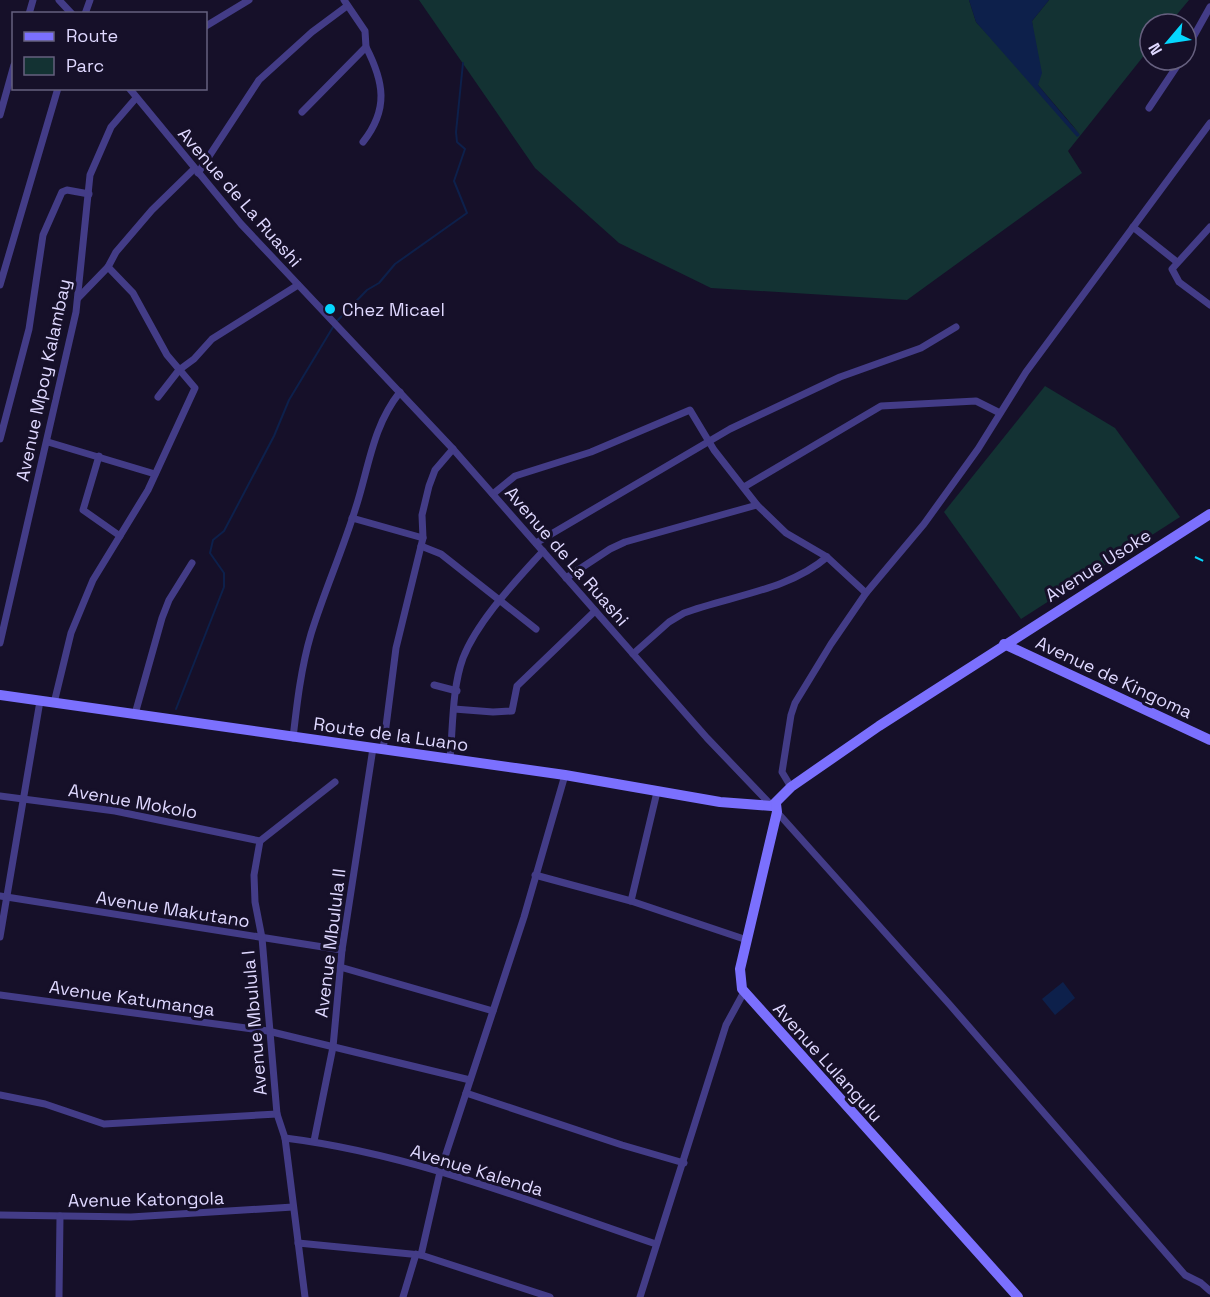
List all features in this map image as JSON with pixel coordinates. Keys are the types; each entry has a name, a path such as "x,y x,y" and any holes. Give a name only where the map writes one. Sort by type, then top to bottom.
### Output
{"street":[{"path":"59,0 70,12"},
{"path":"207,25 249,0"},
{"path":"78,298 108,267 116,252 152,210 196,171 259,80 345,3 365,31 366,46 378,73 381,107 374,128 363,142"},
{"path":"1198,28 1210,7"},
{"path":"302,112 366,46"},
{"path":"0,115 12,72"},
{"path":"1149,108 1172,72"},
{"path":"0,285 57,90"},
{"name":"Avenue de La Ruashi","path":"130,90 196,171 298,285 453,449 633,654 775,808 1185,1275 1202,1283 1210,1291"},
{"name":"Avenue Mpoy Kalambay","path":"0,643 48,442 78,298 92,168 111,127 120,113 136,98"},
{"path":"791,787 782,772 795,703 831,644 866,592 924,524 1026,372 1210,123"},
{"path":"0,439 28,338 46,224 62,192 67,190 88,194"},
{"path":"1132,227 1176,262"},
{"path":"1210,227 1172,269 1175,277 1210,305"},
{"path":"54,703 76,620 97,574 155,474 170,437 195,391 194,385 167,355 133,292 108,267"},
{"path":"158,397 179,370 194,359 212,339 298,285"},
{"path":"536,543 709,441 840,377 921,348 956,327"},
{"path":"293,738 299,688 310,637 352,518 378,425 400,392"},
{"path":"744,487 881,406 976,401 1000,413"},
{"path":"493,494 515,476 591,452 687,409 692,411 709,441 757,505 786,533 827,557 866,592"},
{"path":"48,442 155,474"},
{"name":"Avenue Mbulula II","path":"314,1141 333,1047 342,950 396,648 422,542 422,514 431,478 453,449"},
{"path":"99,456 83,510 120,536"},
{"path":"566,578 625,542 757,505"},
{"name":"Avenue Usoke","path":"775,808 791,787 1004,644 1210,514"},
{"path":"352,518 422,542 441,554 536,629"},
{"path":"450,759 454,709 463,658 499,600 543,551"},
{"path":"633,654 669,622 684,613 795,577 815,568 827,557"},
{"path":"135,714 162,618 169,600 192,563"},
{"path":"454,709 512,711 517,686 595,611"},
{"name":"Avenue de Kingoma","path":"1004,644 1210,740"},
{"path":"435,685 457,691"},
{"name":"Route de la Luano","path":"0,695 775,808"},
{"path":"0,937 3,896 40,701"},
{"path":"403,1297 419,1255 440,1172 493,1011 565,776"},
{"path":"260,841 335,782"},
{"path":"631,901 657,792"},
{"name":"Avenue Mokolo","path":"0,796 115,811 260,841"},
{"path":"640,1297 726,1025 744,992 739,975 775,808"},
{"name":"Avenue Mbulula I","path":"260,841 254,888 262,938 268,1031 277,1114 285,1138 305,1297"},
{"path":"535,875 631,901 747,940"},
{"name":"Avenue Makutano","path":"3,896 342,950"},
{"path":"340,967 493,1011"},
{"name":"Avenue Lulangulu","path":"744,992 1018,1297"},
{"name":"Avenue Katumanga","path":"0,995 268,1031 470,1080"},
{"path":"466,1093 622,1145 684,1163"},
{"path":"0,1095 45,1104 104,1124 277,1114"},
{"name":"Avenue Kalenda","path":"285,1138 314,1141 440,1172 656,1244"},
{"name":"Avenue Katongola","path":"0,1215 166,1216 293,1207"},
{"path":"59,1297 60,1216"},
{"path":"298,1243 419,1255 550,1297"}],"green space":[{"path":"419,0 969,0 976,22 1080,134 1038,85 1032,21 1049,0 1189,0 1179,12 1138,12 1138,63 1068,151 1082,173 907,300 711,288 619,243 535,168"},
{"path":"1045,386 1115,428 1180,517 1021,619 944,512"}],"water":[{"path":"969,0 1049,0 1032,21 1042,73 1038,85 1080,135 1077,137 976,22"},
{"path":"1063,982 1075,998 1055,1015 1042,999"}],"waterway":[{"path":"336,322 367,290 379,283 395,264 467,213 454,181 465,149 457,142 456,132 463,63"},
{"path":"176,709 224,587 224,573 210,553 213,540 224,531 274,436 289,400 333,327"}],"railway":[{"path":"1195,557 1210,564"}],"place":[{"name":"Chez Micael","path":"330,309"}]}
